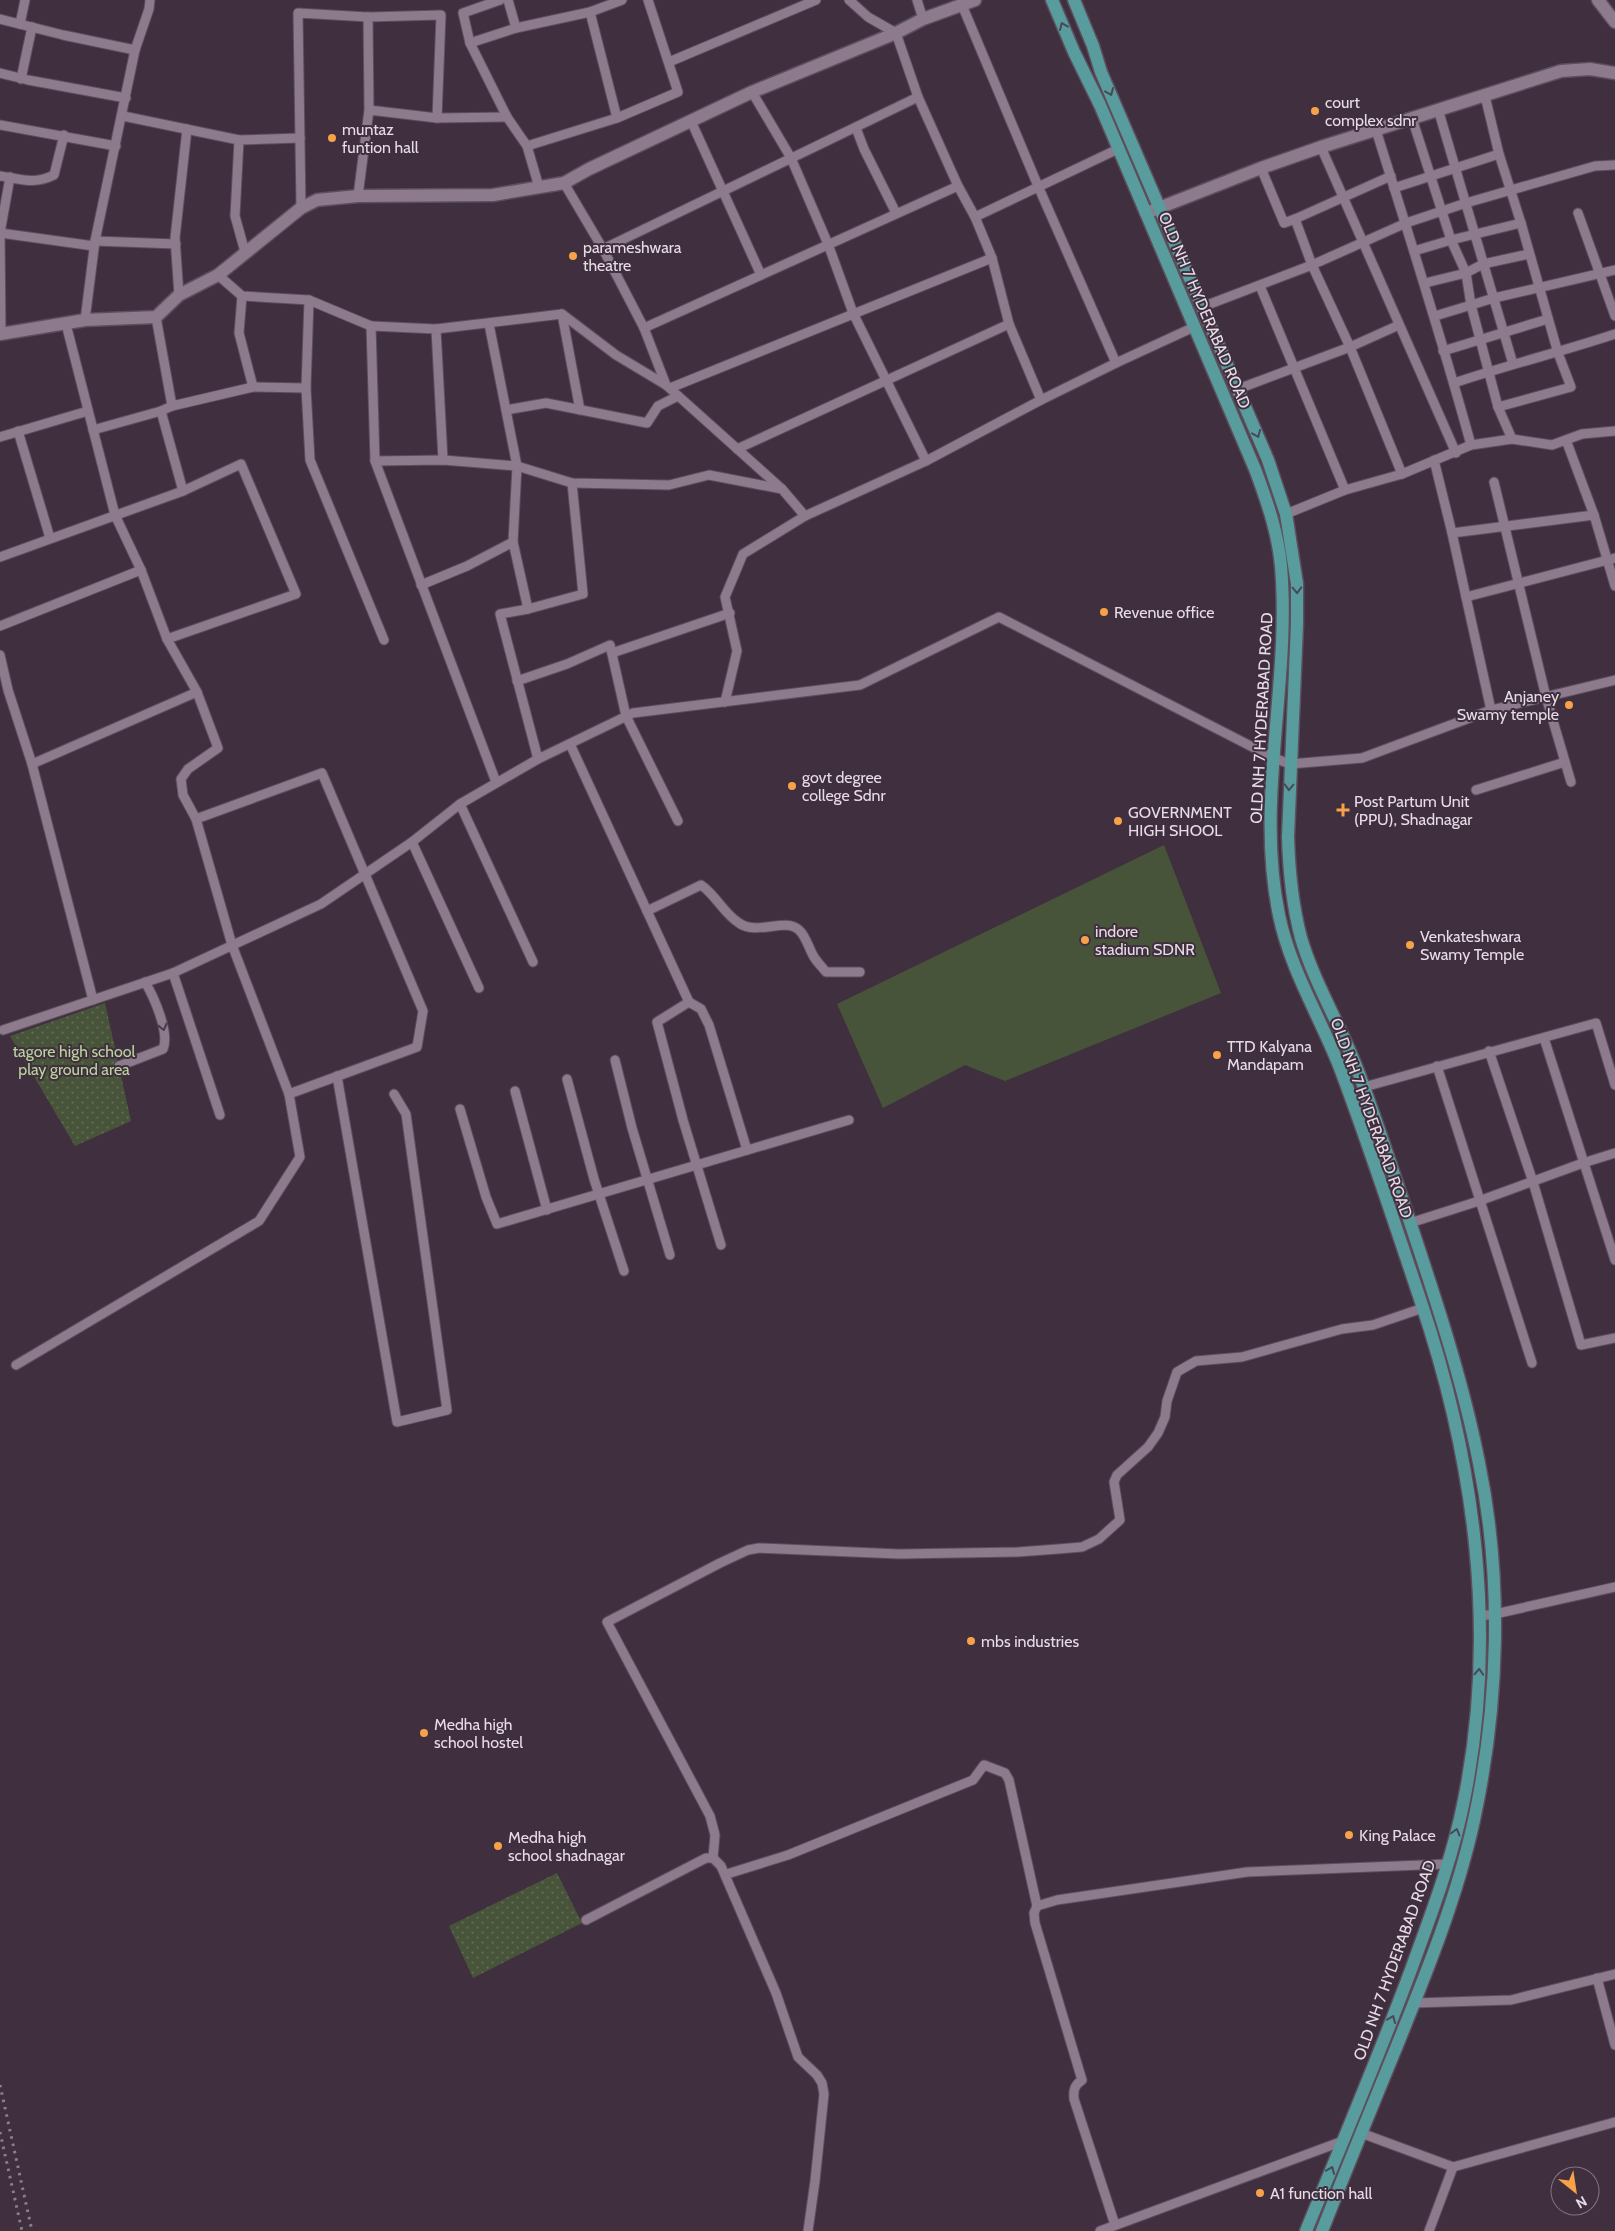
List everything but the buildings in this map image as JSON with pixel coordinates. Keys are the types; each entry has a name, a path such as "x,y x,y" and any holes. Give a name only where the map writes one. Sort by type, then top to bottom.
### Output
{"main road":[{"path":"0,334 85,320 156,317 179,294 218,275 301,208 317,200 358,196 493,195 564,183 752,92 896,33 923,19 975,0"},
{"name":"OLD NH 7 HYDERABAD ROAD","path":"1052,0 1146,213 1266,497 1281,563 1283,605 1271,839 1274,883 1284,936 1292,962 1340,1070 1423,1308 1454,1417 1464,1466 1479,1572 1479,1672 1474,1736 1465,1797 1448,1864 1399,2003 1306,2231"},
{"name":"OLD NH 7 HYDERABAD ROAD","path":"1074,0 1093,46 1101,72 1268,460 1286,514 1297,584 1288,845 1293,905 1302,940 1364,1087 1456,1365 1480,1467 1489,1533 1495,1614 1493,1682 1489,1726 1474,1821 1455,1891 1414,2002 1322,2231"},
{"path":"1598,0 1613,15"},
{"path":"1146,213 1261,168 1438,109 1561,71 1590,70 1615,73"}],"street":[{"path":"20,24 25,0"},
{"path":"85,320 94,244 123,116 135,50 149,9 150,0"},
{"path":"500,0 464,13 470,43 507,117 527,146 539,187"},
{"path":"508,0 516,28"},
{"path":"470,43 516,28 590,12 622,0"},
{"path":"527,146 617,118 678,92 648,0"},
{"path":"669,62 816,0"},
{"path":"848,0 868,17 896,33 918,97 958,186 975,217 992,258 1009,324 1041,400"},
{"path":"917,0 923,19"},
{"path":"962,5 1038,186 1116,363"},
{"path":"590,12 617,118"},
{"path":"301,208 298,13 368,17 441,15 437,118"},
{"path":"358,196 369,110 368,17"},
{"path":"0,19 135,50"},
{"path":"21,79 32,27"},
{"path":"0,72 21,79 126,98"},
{"path":"752,92 791,158 828,244 853,313 926,461"},
{"path":"1485,96 1499,154 1558,353 1571,387 1498,407"},
{"path":"603,249 918,97"},
{"path":"1438,109 1513,364"},
{"path":"369,110 437,118 507,117"},
{"path":"123,116 239,140 300,138"},
{"path":"1412,118 1451,240 1466,273 1471,306 1498,407 1512,440"},
{"path":"691,121 761,275"},
{"path":"0,125 64,135 116,146"},
{"path":"856,128 864,149 896,213"},
{"path":"179,294 176,244 187,130"},
{"path":"1376,130 1435,316 1443,352 1454,383 1470,445"},
{"path":"0,176 29,182 42,181 54,175 64,135"},
{"path":"239,140 235,216 245,252"},
{"path":"1321,148 1456,453"},
{"path":"975,217 1118,150"},
{"path":"1394,188 1499,154"},
{"path":"1202,307 1312,265 1362,241 1442,210 1595,166 1615,165"},
{"path":"1261,168 1284,223 1390,176"},
{"path":"0,334 0,234 10,178"},
{"path":"564,183 603,249 644,328 668,387"},
{"path":"644,328 958,186"},
{"path":"1578,213 1615,316"},
{"path":"1295,219 1312,265 1350,347 1402,474"},
{"path":"1414,251 1521,223"},
{"path":"0,234 94,244 176,244"},
{"path":"1425,283 1466,273 1483,264 1529,254"},
{"path":"668,387 992,258"},
{"path":"1435,316 1494,298 1615,270"},
{"path":"218,275 242,296 308,300 371,326 436,329 562,314 616,355 668,387 782,489 805,516"},
{"path":"1260,286 1345,490"},
{"path":"242,296 239,333 252,387"},
{"path":"308,300 306,388 310,460 384,640"},
{"path":"562,314 580,410"},
{"path":"156,317 172,406"},
{"path":"1443,352 1548,319"},
{"path":"16,1365 260,1222 300,1157 289,1094 232,945 196,819 183,795 181,779 188,768 218,748 197,692 167,639 141,570 115,514 66,324"},
{"path":"489,324 516,466 513,542 528,608"},
{"path":"737,449 1009,324"},
{"path":"1238,390 1293,367 1350,347 1399,325"},
{"path":"371,326 375,462 496,782"},
{"path":"725,702 737,651 725,597 743,554 805,516 926,461 1041,400 1194,327"},
{"path":"436,329 443,460"},
{"path":"1454,383 1513,364 1558,353 1615,334"},
{"path":"93,430 161,411 172,406 252,387 306,388"},
{"path":"506,410 546,403 648,424 658,406 678,396"},
{"path":"0,437 88,410"},
{"path":"161,411 183,491"},
{"path":"18,431 50,538"},
{"path":"1286,514 1345,490 1402,474 1456,453 1470,445 1512,440 1552,445 1582,434 1615,431"},
{"path":"1566,440 1612,558 1615,586"},
{"path":"375,462 443,460 516,466 572,483 669,484 709,475 782,489"},
{"path":"1434,460 1491,710"},
{"path":"0,556 183,491 241,464 296,594 167,639"},
{"path":"1494,482 1520,583 1546,697 1571,782"},
{"path":"538,759 500,614 583,594 572,483"},
{"path":"1452,533 1594,515"},
{"path":"421,585 467,566 513,542"},
{"path":"1466,597 1612,558"},
{"path":"0,626 141,570"},
{"path":"612,653 730,613"},
{"path":"3,1030 173,973 321,904 412,842 460,804 538,759 633,712 860,685 999,617 1274,758 1290,764 1362,758 1491,710 1615,680"},
{"path":"517,681 567,664 610,645 626,716 678,821"},
{"path":"0,655 4,691 32,764 93,1000"},
{"path":"32,764 197,692"},
{"path":"570,744 689,1002 701,1009 710,1025 747,1150"},
{"path":"1476,790 1565,762"},
{"path":"196,819 322,773 423,1011 417,1046 289,1094"},
{"path":"460,804 532,962"},
{"path":"412,842 479,988"},
{"path":"647,911 700,885 708,889 722,908 740,925 758,929 788,925 799,930 815,959 826,972 860,972"},
{"path":"173,973 220,1115"},
{"path":"119,1066 163,1049 166,1043 155,1003 145,982"},
{"path":"689,1002 657,1022 680,1111 721,1245"},
{"path":"1364,1087 1596,1023 1615,1085"},
{"path":"1544,1038 1615,1260"},
{"path":"1489,1051 1532,1182 1581,1345 1615,1338"},
{"path":"614,1060 670,1255"},
{"path":"1437,1066 1532,1363"},
{"path":"337,1076 397,1422 447,1410 406,1114 394,1094"},
{"path":"567,1079 599,1194 624,1270"},
{"path":"516,1091 547,1210"},
{"path":"460,1109 486,1197 497,1224 848,1120"},
{"path":"1410,1223 1615,1153"},
{"path":"808,2231 824,2094 822,2083 798,2057 776,1993 727,1874 713,1858 715,1835 710,1816 607,1622 720,1562 748,1550 759,1548 907,1554 1018,1552 1082,1547 1109,1532 1120,1520 1114,1482 1117,1475 1148,1447 1158,1433 1165,1417 1166,1401 1177,1372 1196,1361 1242,1356 1342,1329 1373,1325 1423,1308"},
{"path":"1480,1616 1615,1587"},
{"path":"727,1874 788,1855 974,1780 984,1765 1004,1773 1009,1780 1037,1906 1034,1913 1035,1923 1082,2080 1076,2084 1073,2090 1074,2099 1116,2225"},
{"path":"586,1920 706,1858 713,1858"},
{"path":"1037,1906 1057,1900 1247,1872 1448,1864"},
{"path":"1414,2002 1510,2000 1615,1974"},
{"path":"1597,1978 1615,2045"},
{"path":"1361,2134 1452,2167 1615,2122"},
{"path":"1100,2231 1343,2141"},
{"path":"1429,2231 1452,2167"}],"green space":[{"name":"indore stadium SDNR","path":"1164,845 1221,993 1005,1081 965,1065 883,1108 837,1004"},
{"name":"tagore high school play ground area","path":"105,1003 131,1121 75,1146 10,1036"},
{"path":"557,1873 582,1923 473,1978 449,1926"}],"railway":[{"path":"0,2085 32,2231"},
{"path":"0,2132 22,2231"}],"place":[{"name":"court complex sdnr","path":"1315,111"},
{"name":"muntaz funtion hall","path":"332,138"},
{"name":"parameshwara theatre","path":"573,256"},
{"name":"Revenue office","path":"1104,612"},
{"name":"Anjaney Swamy temple","path":"1569,705"},
{"name":"govt degree college Sdnr","path":"792,786"},
{"name":"Post Partum Unit (PPU), Shadnagar","path":"1343,810"},
{"name":"GOVERNMENT HIGH SHOOL","path":"1118,821"},
{"name":"indore stadium SDNR","path":"1085,940"},
{"name":"Venkateshwara Swamy Temple","path":"1410,945"},
{"name":"TTD Kalyana Mandapam","path":"1217,1055"},
{"name":"mbs industries","path":"971,1641"},
{"name":"Medha high school hostel","path":"424,1733"},
{"name":"King Palace","path":"1349,1835"},
{"name":"Medha high school shadnagar","path":"498,1846"},
{"name":"A1 function hall","path":"1260,2193"}]}
